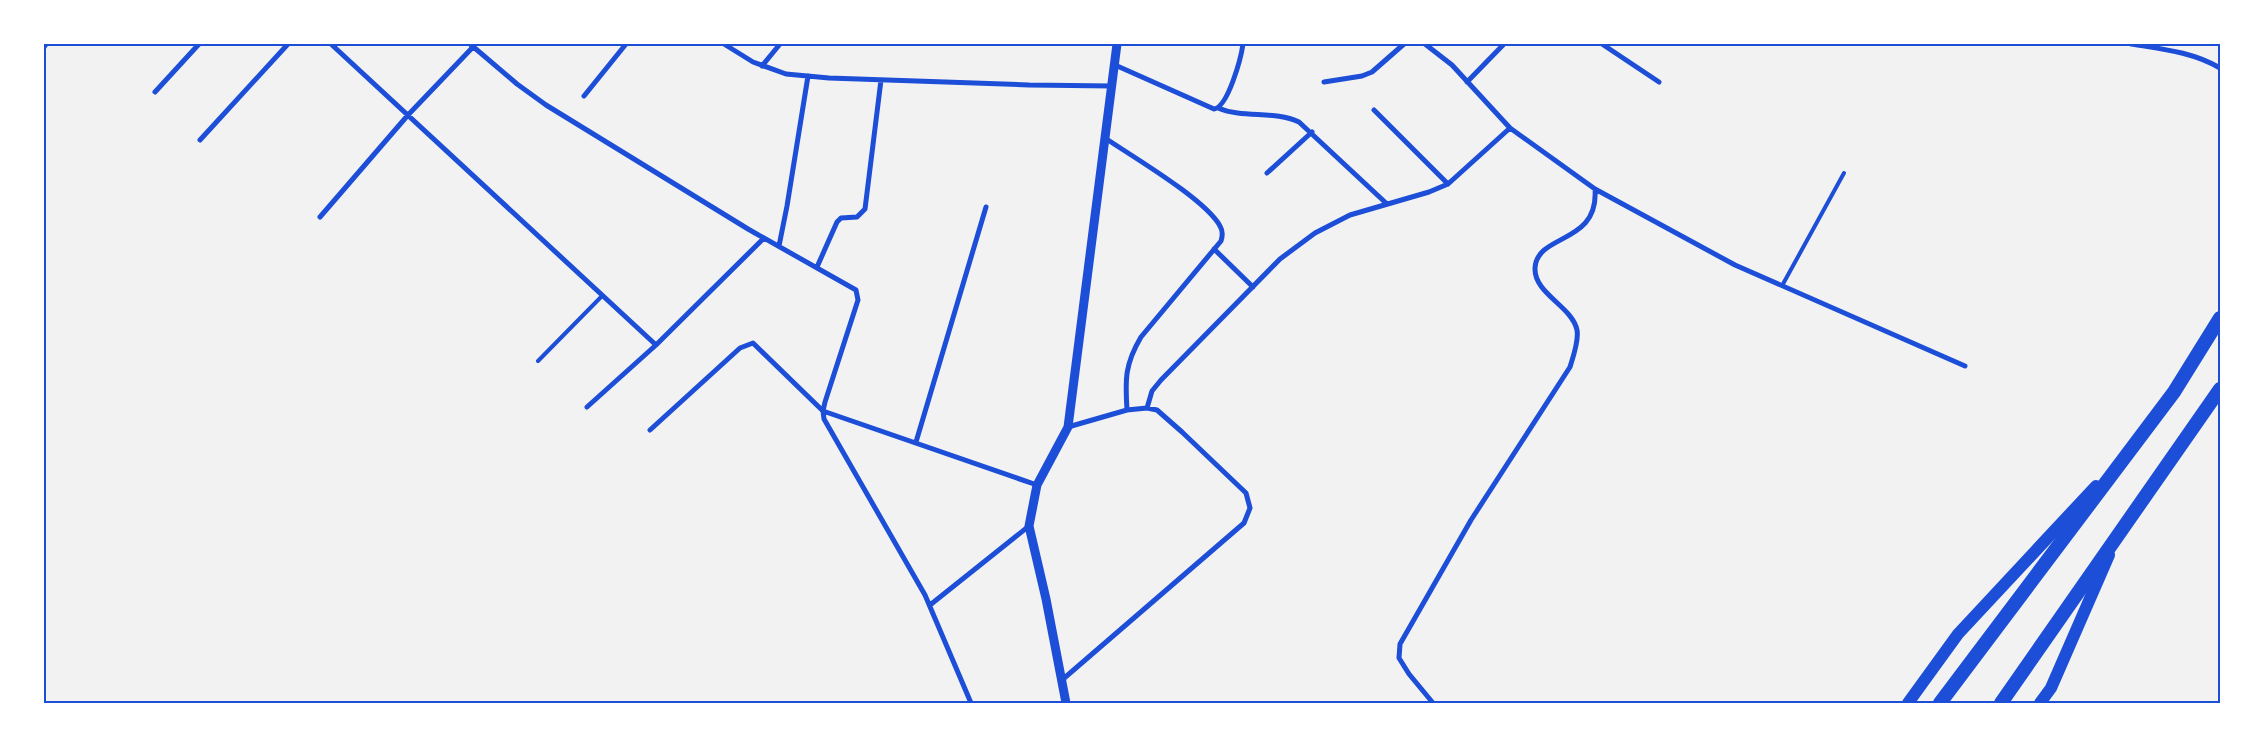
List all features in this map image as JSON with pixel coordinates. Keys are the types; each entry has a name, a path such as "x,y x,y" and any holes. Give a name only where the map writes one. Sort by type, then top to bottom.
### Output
{"highway":[{"path":"1940,703 2174,392 2220,318"},
{"path":"2000,703 2219,396"}],"main road":[{"path":"1908,703 1958,634 2129,452"},
{"path":"2040,703 2051,688 2115,541"}],"street":[{"path":"155,92 199,44"},
{"path":"200,140 288,44"},
{"path":"331,44 656,345"},
{"path":"584,96 626,44"},
{"path":"724,44 762,66 786,74 881,80 1112,86"},
{"path":"762,66 780,44"},
{"path":"1066,703 1046,599 1029,526 1037,485 1068,427 1117,44"},
{"path":"1218,108 1238,66 1243,44"},
{"path":"1324,82 1362,76 1372,72 1404,44"},
{"path":"1425,44 1452,65 1510,128 1595,189 1735,265 1783,284 1907,342 1965,366"},
{"path":"1467,82 1504,44"},
{"path":"1602,44 1659,82"},
{"path":"2131,44 2184,52 2208,61 2220,68"},
{"path":"320,217 408,115 472,45 517,84 546,104 764,238 850,285 858,294 823,410 828,427 930,605 971,703"},
{"path":"1114,65 1207,108 1218,108 1242,115 1287,116 1299,122 1388,204"},
{"path":"779,246 808,76"},
{"path":"817,267 837,222 841,218 857,217 865,209 881,80"},
{"path":"1374,110 1448,184"},
{"path":"1147,408 1152,391 1160,380 1280,259 1315,233 1350,215 1429,192 1448,184 1510,128"},
{"path":"1267,174 1312,132"},
{"path":"1105,138 1194,199 1215,218 1222,227 1223,235 1221,241 1141,337 1131,354 1125,382 1126,410"},
{"path":"1433,703 1409,674 1399,658 1400,644 1468,526 1570,367 1575,349 1577,330 1571,319 1539,283 1535,270 1537,258 1545,249 1580,228 1592,215 1596,203 1595,189"},
{"path":"916,442 986,206"},
{"path":"587,407 656,345 764,238"},
{"path":"1214,249 1253,287"},
{"path":"650,430 740,348 748,343 753,343 823,410 1037,485"},
{"path":"1062,680 1244,523 1250,508 1246,493 1157,410 1147,408 1126,410 1068,427"},
{"path":"930,605 1029,526"}],"lane":[{"path":"1783,284 1844,173"},
{"path":"538,361 602,296"}]}
